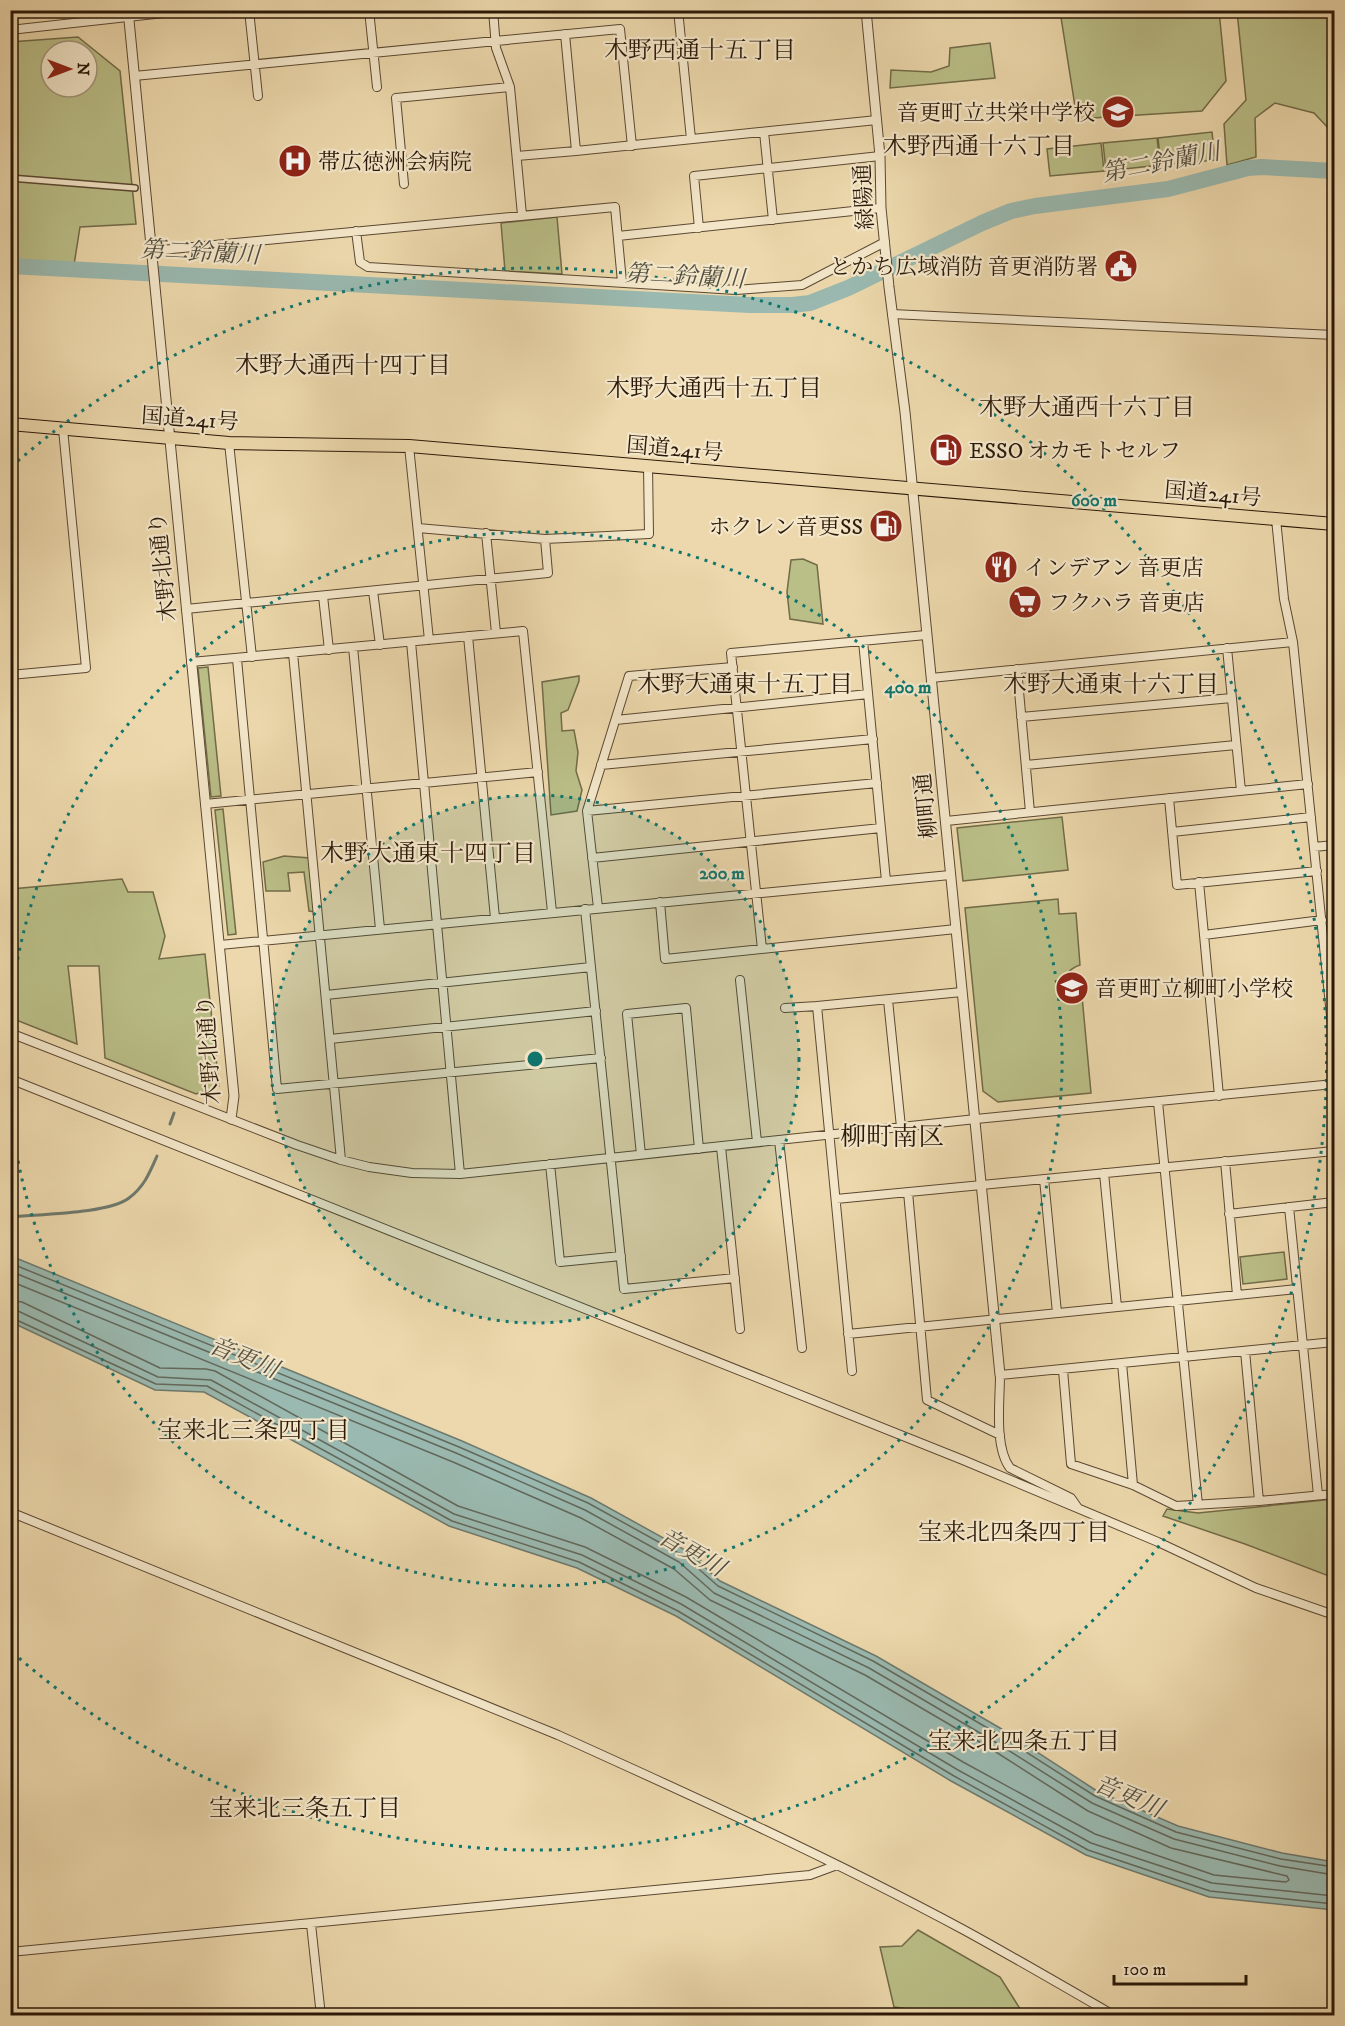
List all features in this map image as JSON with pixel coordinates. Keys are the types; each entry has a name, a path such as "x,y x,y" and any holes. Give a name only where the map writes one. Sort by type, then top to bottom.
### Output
{"highway":[{"name":"国道241号","path":"10,424 229,443 409,446 1335,524"}],"street":[{"path":"10,30 128,14 191,10"},
{"path":"249,10 258,96"},
{"path":"369,10 376,87"},
{"path":"493,10 496,48 510,87 522,215"},
{"path":"678,10 692,139"},
{"name":"緑陽通","path":"866,10 880,156 881,208 913,489"},
{"name":"木野北通り","path":"128,14 234,1096 231,1119"},
{"path":"134,76 620,29 632,146"},
{"path":"565,34 576,151"},
{"path":"404,184 396,98 510,87"},
{"path":"517,156 877,120"},
{"path":"764,132 773,220"},
{"path":"699,228 694,176 880,156"},
{"path":"10,178 135,188"},
{"path":"151,251 615,207 622,282"},
{"path":"618,236 881,208"},
{"path":"356,231 360,262 368,267 736,290 802,285 885,246"},
{"path":"892,314 1335,336"},
{"path":"10,675 86,668 63,429"},
{"path":"229,443 252,657"},
{"path":"409,446 429,640"},
{"path":"418,528 545,539 649,534 648,466"},
{"name":"柳町通","path":"913,489 1000,1375"},
{"path":"1276,519 1284,599 1293,642 1335,1045"},
{"path":"486,533 496,633"},
{"path":"186,609 548,573 545,539"},
{"path":"374,591 380,645"},
{"path":"323,596 329,650"},
{"path":"191,662 523,631 552,912"},
{"path":"762,949 731,653 926,635"},
{"path":"468,636 495,918"},
{"path":"863,641 886,881"},
{"path":"411,642 460,1174"},
{"path":"931,678 1293,642"},
{"path":"353,647 380,930"},
{"path":"1227,648 1241,791"},
{"path":"293,653 341,1160"},
{"path":"237,659 278,1089 601,1058"},
{"path":"598,908 587,811 629,676 733,667"},
{"path":"1017,669 1030,812"},
{"path":"616,720 868,694"},
{"path":"1021,717 1232,698"},
{"path":"601,765 873,739"},
{"path":"1026,765 1236,745"},
{"path":"205,804 538,772"},
{"path":"587,811 877,783"},
{"path":"946,821 1308,784"},
{"path":"1169,798 1177,885 1317,871"},
{"path":"1172,832 1311,817"},
{"path":"592,858 881,828"},
{"path":"1314,847 1335,845"},
{"path":"219,945 950,875"},
{"path":"1199,882 1219,1096"},
{"path":"660,902 665,959 956,929"},
{"path":"585,909 624,1289 735,1278"},
{"path":"1204,935 1322,920"},
{"path":"326,995 591,968"},
{"path":"740,980 757,1142"},
{"path":"785,1008 962,992"},
{"path":"888,1000 901,1127"},
{"path":"817,1006 852,1371"},
{"path":"641,1155 627,1014 686,1008 699,1149"},
{"path":"330,1039 596,1011"},
{"path":"10,1033 341,1160 369,1167 412,1173 460,1174 976,1119 1335,1084"},
{"path":"10,1079 1079,1508 1256,1588 1335,1615"},
{"path":"1158,1102 1198,1505"},
{"path":"779,1140 801,1348"},
{"path":"721,1147 740,1329"},
{"path":"836,1198 1335,1151"},
{"path":"1225,1161 1237,1295"},
{"path":"550,1164 560,1262 621,1256"},
{"path":"1104,1173 1117,1307"},
{"path":"1044,1179 1057,1313"},
{"path":"908,1192 927,1400 1000,1435"},
{"path":"1229,1214 1335,1202"},
{"path":"1289,1207 1317,1495"},
{"path":"848,1334 1297,1288"},
{"path":"1079,1508 1071,1498 1010,1468 1004,1461 1000,1435 1000,1375 1335,1342"},
{"path":"1245,1351 1259,1501"},
{"path":"1122,1363 1133,1485"},
{"path":"1063,1370 1071,1464 1133,1485 1176,1506 1335,1494"},
{"path":"10,1512 558,1736 750,1822 964,1930 1115,2016"},
{"path":"10,1952 810,1875 837,1865"},
{"path":"311,1924 321,2016"}],"green space":[{"path":"1060,11 1219,11 1226,81 1202,111 1077,119"},
{"path":"1237,11 1334,11 1334,128 1332,132 1314,113 1275,103 1255,118 1256,157 1227,165 1224,124 1246,100"},
{"path":"78,37 80,39 51,39"},
{"path":"39,40 39,99 99,99 99,54 120,71 136,224 80,227 74,265 11,262 10,42"},
{"path":"990,43 995,78 890,88 891,70 931,72 949,66 950,48"},
{"path":"1212,132 1215,160 1161,165 1158,138"},
{"path":"1157,138 1160,165 1106,171 1103,143"},
{"path":"1101,143 1104,171 1050,176 1047,149"},
{"path":"557,217 562,274 505,271 501,223"},
{"path":"803,559 817,565 823,624 790,619 787,592 791,560"},
{"path":"208,667 221,796 211,797 198,668"},
{"path":"579,676 568,710 561,713 562,731 574,730 578,752 576,771 582,790 577,811 551,815 542,682"},
{"path":"223,809 236,934 228,935 215,810"},
{"path":"1062,817 1068,870 963,881 957,828"},
{"path":"284,856 310,858 316,912 309,911 304,872 288,873 290,891 266,891 263,862"},
{"path":"122,879 128,892 153,892 165,936 159,959 205,954 219,1086 196,1094 105,1058 99,966 68,966 77,1044 11,1018 11,889"},
{"path":"1058,899 1059,914 1076,913 1080,965 1069,972 1066,981 1070,990 1082,996 1091,1093 998,1102 983,1091 965,908"},
{"path":"1284,1252 1287,1279 1243,1284 1240,1257"},
{"path":"1334,1499 1334,1578 1163,1516 1167,1509 1198,1513"},
{"path":"918,1930 1000,1977 1024,2015 909,2015 908,2009 894,2007 880,1947 902,1946"},
{"path":"291,2009 291,2015 206,2015"}],"water":[{"name":"音更川","path":"11,1256 462,1441 591,1498 687,1551 720,1581 876,1656 1000,1728 1097,1791 1178,1826 1282,1853 1334,1862 1334,1910 1209,1897 1086,1855 951,1781 676,1616 577,1568 449,1526 204,1392 155,1390 11,1322"}],"waterway":[{"name":"第二鈴蘭川","path":"10,266 749,305 792,305 810,303 848,288 1011,211 1168,189 1248,168 1334,171"},
{"path":"170,1124 174,1113"},
{"path":"10,1217 90,1210 119,1203 139,1189 157,1156"}],"place":[{"name":"音更町立共栄中学校","path":"1118,112"},
{"name":"帯広徳洲会病院","path":"295,161"},
{"name":"とかち広域消防 音更消防署","path":"1121,266"},
{"name":"ESSO オカモトセルフ","path":"946,450"},
{"name":"ホクレン音更SS","path":"886,526"},
{"name":"インデアン 音更店","path":"1001,567"},
{"name":"フクハラ 音更店","path":"1025,602"},
{"name":"音更町立柳町小学校","path":"1072,988"}],"district":[{"name":"木野西通十五丁目","path":"700,50"},
{"name":"木野西通十六丁目","path":"979,146"},
{"name":"木野大通西十四丁目","path":"343,365"},
{"name":"木野大通西十五丁目","path":"714,388"},
{"name":"木野大通西十六丁目","path":"1087,407"},
{"name":"木野大通東十五丁目","path":"745,684"},
{"name":"木野大通東十六丁目","path":"1111,684"},
{"name":"木野大通東十四丁目","path":"428,853"},
{"name":"柳町南区","path":"892,1136"},
{"name":"宝来北三条四丁目","path":"254,1430"},
{"name":"宝来北四条四丁目","path":"1014,1532"},
{"name":"宝来北四条五丁目","path":"1024,1741"},
{"name":"宝来北三条五丁目","path":"305,1808"}]}
